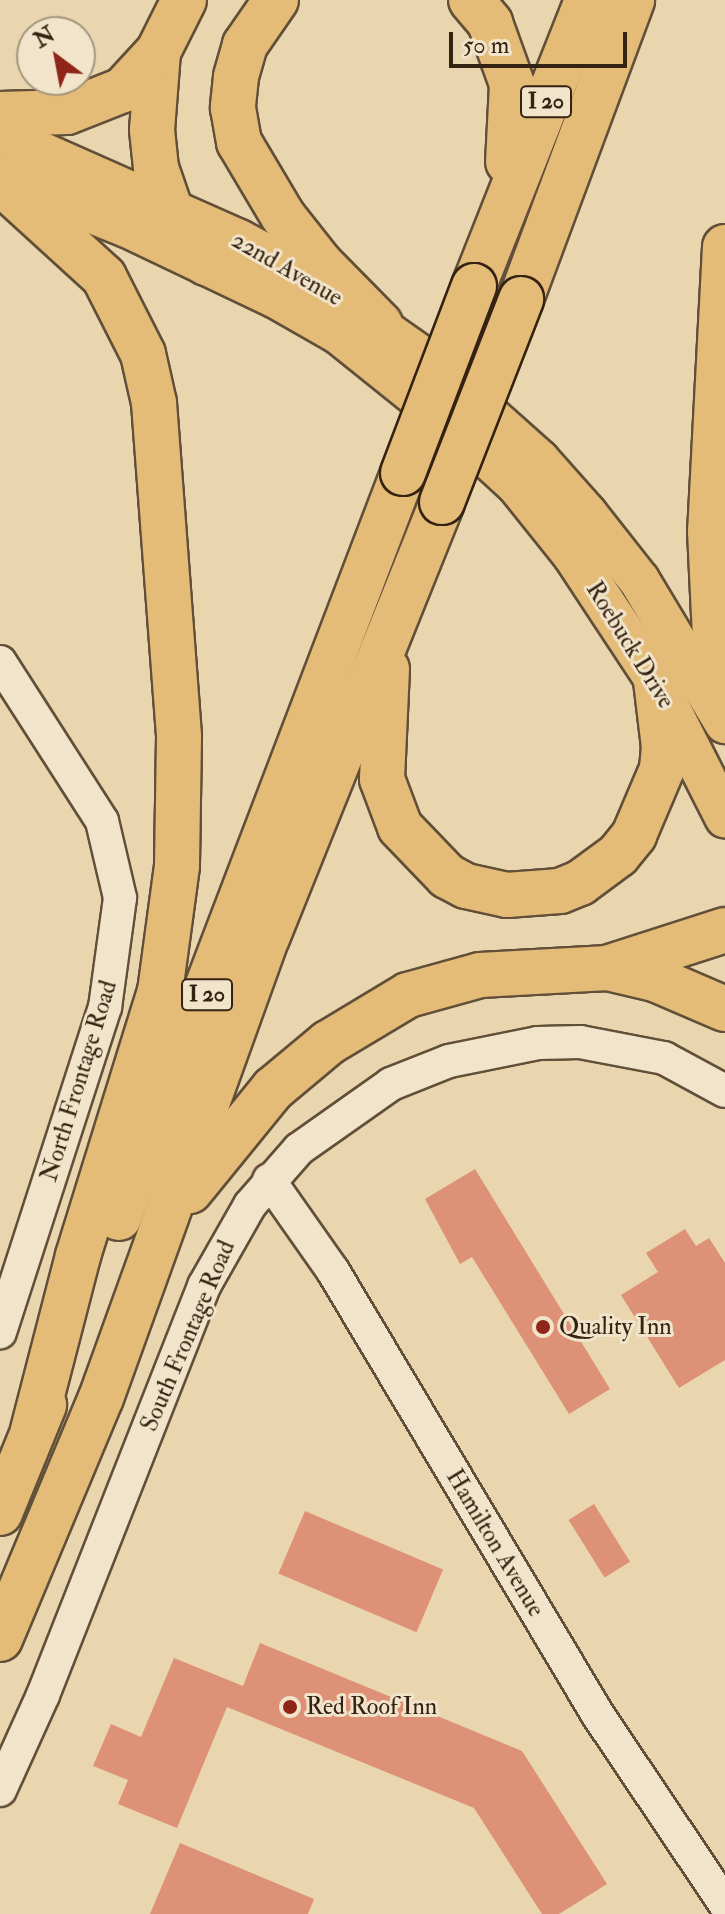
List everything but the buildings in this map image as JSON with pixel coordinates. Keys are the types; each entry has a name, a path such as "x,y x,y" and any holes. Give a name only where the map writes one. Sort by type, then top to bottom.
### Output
{"highway":[{"path":"0,114 49,114 87,107 123,90 158,52 184,0"},
{"path":"276,0 245,45 236,77 233,108 239,142 255,176 292,228 380,324"},
{"path":"471,0 490,23 512,84 504,204"},
{"name":"I 20","path":"0,1513 262,852 504,204 587,0"},
{"name":"I 20","path":"0,1639 168,1223 184,1166 267,938 521,299 632,0"},
{"path":"158,52 152,130 156,168 177,229 206,263"},
{"path":"0,179 104,277 143,354 154,403 178,722 177,866 160,991 78,1256 33,1430"},
{"path":"725,247 710,543 715,636 725,693"},
{"path":"391,625 381,742 386,795 411,843 447,876 484,892 560,891 598,873 618,855 646,815 662,769 664,747 656,681"},
{"path":"168,1223 227,1139 273,1089 375,1011 408,995 480,975 608,968 725,930"},
{"path":"608,968 655,979 725,1009"}],"main road":[{"name":"22nd Avenue","path":"0,134 168,207 310,278 380,324 528,472"},
{"name":"22nd Avenue","path":"0,179 206,263 339,334 444,418 528,472"},
{"name":"Roebuck Drive","path":"528,472 573,555 656,681 725,817"},
{"name":"Roebuck Drive","path":"528,472 639,580 725,723"}],"street":[{"name":"North Frontage Road","path":"0,662 102,821 120,898 105,1007 0,1333"},
{"name":"South Frontage Road","path":"0,1790 43,1695 204,1286 226,1242 269,1180 330,1124 391,1084 494,1049 566,1042 620,1047 664,1058 725,1091"},
{"name":"Hamilton Avenue","path":"269,1180 333,1271 598,1715 725,1904"}],"place":[{"name":"Quality Inn","path":"543,1327"},
{"name":"Red Roof Inn","path":"290,1707"}]}
